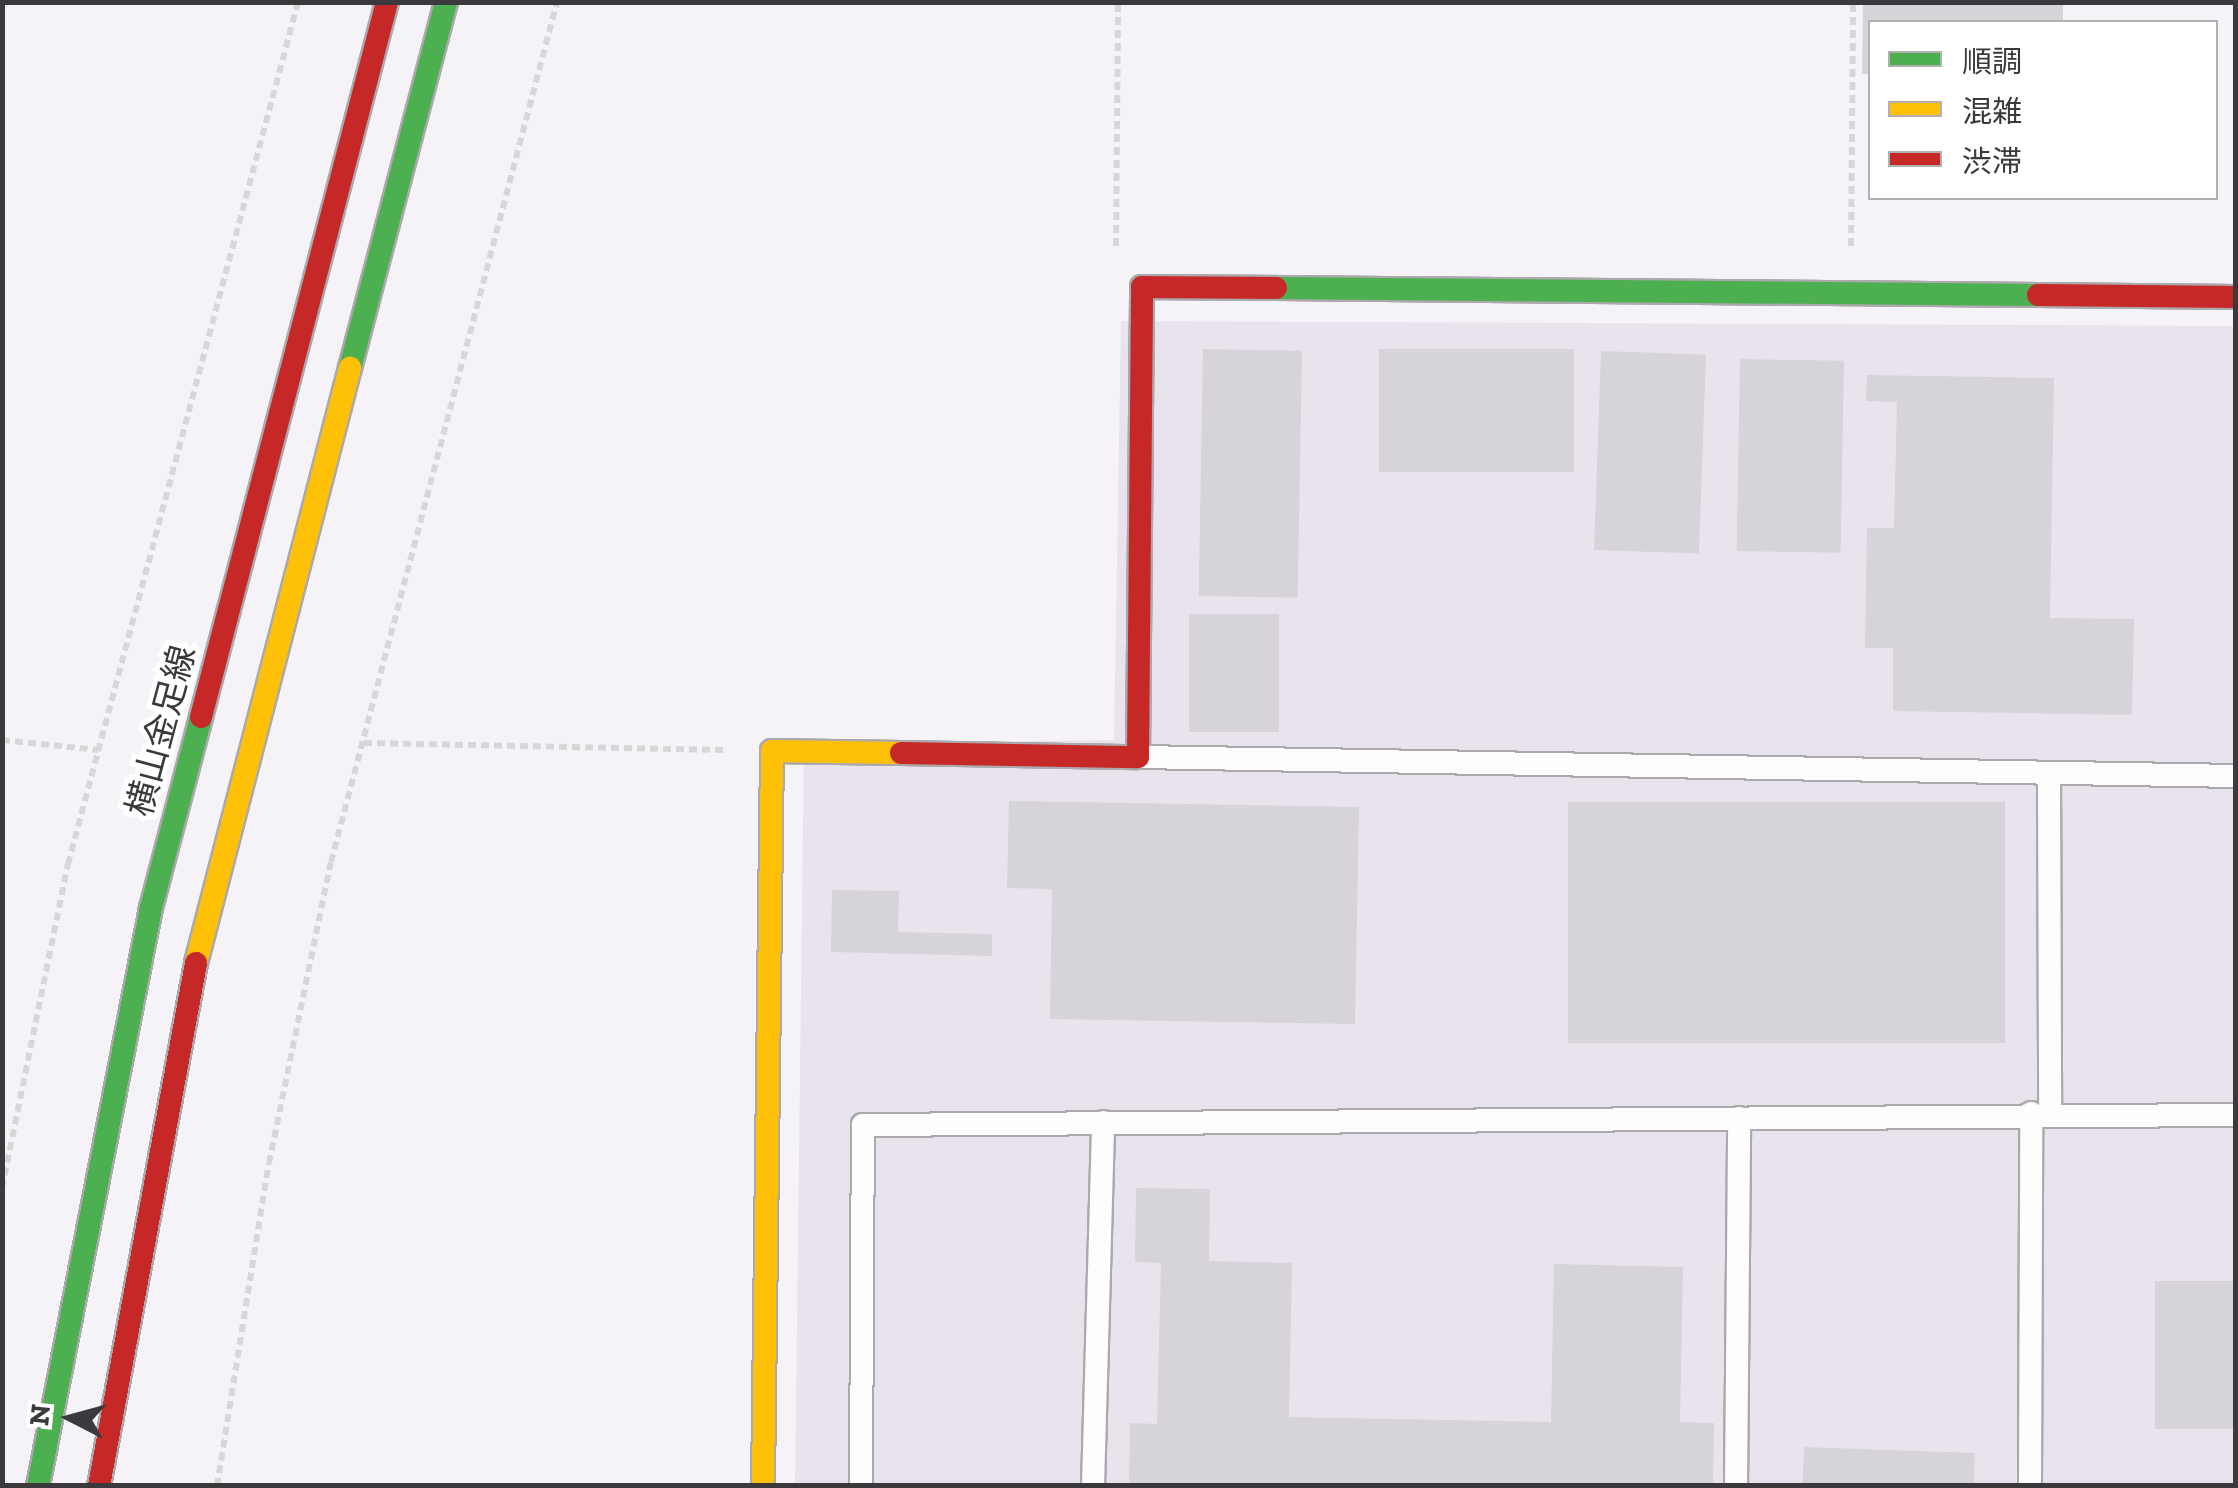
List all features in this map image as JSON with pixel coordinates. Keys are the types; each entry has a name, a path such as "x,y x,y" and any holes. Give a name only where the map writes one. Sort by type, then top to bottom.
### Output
{"street":[{"name":"横山金足線","path":"38,1486 151,908 387,2"},
{"path":"99,1486 205,917 446,2"},
{"path":"763,1486 772,751 1138,758 1142,287 2236,297"}],"lane":[{"path":"1138,758 2236,776"},
{"path":"2030,1486 2050,774"},
{"path":"861,1486 864,1124 2236,1115"},
{"path":"1736,1486 1739,1118"},
{"path":"1093,1486 1103,1122"}],"path":[{"path":"2,1188 98,750 298,2"},
{"path":"218,1486 268,1162 364,743 557,2"},
{"path":"1118,2 1116,263 1142,287"},
{"path":"1850,291 1853,2"},
{"path":"2,740 98,750"},
{"path":"364,743 772,751"}],"shaded area":[{"path":"1121,321 2235,326 2235,1485 795,1486 804,744 1114,740"}],"building":[{"path":"1863,2 2063,2 2063,20 1868,20 1868,74 1862,74"},
{"path":"1203,349 1302,351 1298,598 1199,596"},
{"path":"1379,349 1574,349 1574,472 1379,472"},
{"path":"1601,351 1706,355 1699,554 1594,550"},
{"path":"1740,359 1844,361 1841,553 1737,551"},
{"path":"1867,375 2054,378 2050,618 2134,619 2132,715 1893,711 1893,648 1865,648 1867,528 1894,528 1897,402 1866,401"},
{"path":"1189,614 1279,614 1279,732 1189,732"},
{"path":"1009,801 1359,807 1355,1024 1050,1019 1052,889 1007,888"},
{"path":"1568,802 2005,802 2005,1043 1568,1043"},
{"path":"832,890 899,891 898,932 992,934 992,956 831,952"},
{"path":"1136,1188 1210,1189 1209,1261 1292,1263 1289,1417 1551,1422 1554,1264 1683,1267 1680,1422 1714,1423 1713,1486 1129,1486 1130,1423 1157,1424 1161,1263 1135,1262"},
{"path":"2155,1281 2236,1281 2236,1429 2155,1429"},
{"path":"1804,1447 1975,1453 1974,1486 1803,1486"}],"traffic: fast":[{"path":"350,368 446,2"},
{"path":"1276,288 2038,295"},
{"path":"38,1486 151,908 201,717"}],"traffic: slow":[{"path":"196,963 350,368"},
{"path":"763,1486 772,751 901,753"}],"traffic: jam":[{"path":"201,717 387,2"},
{"path":"901,753 1138,757 1142,287 1276,288"},
{"path":"2038,295 2236,297"},
{"path":"99,1486 196,963"}]}
